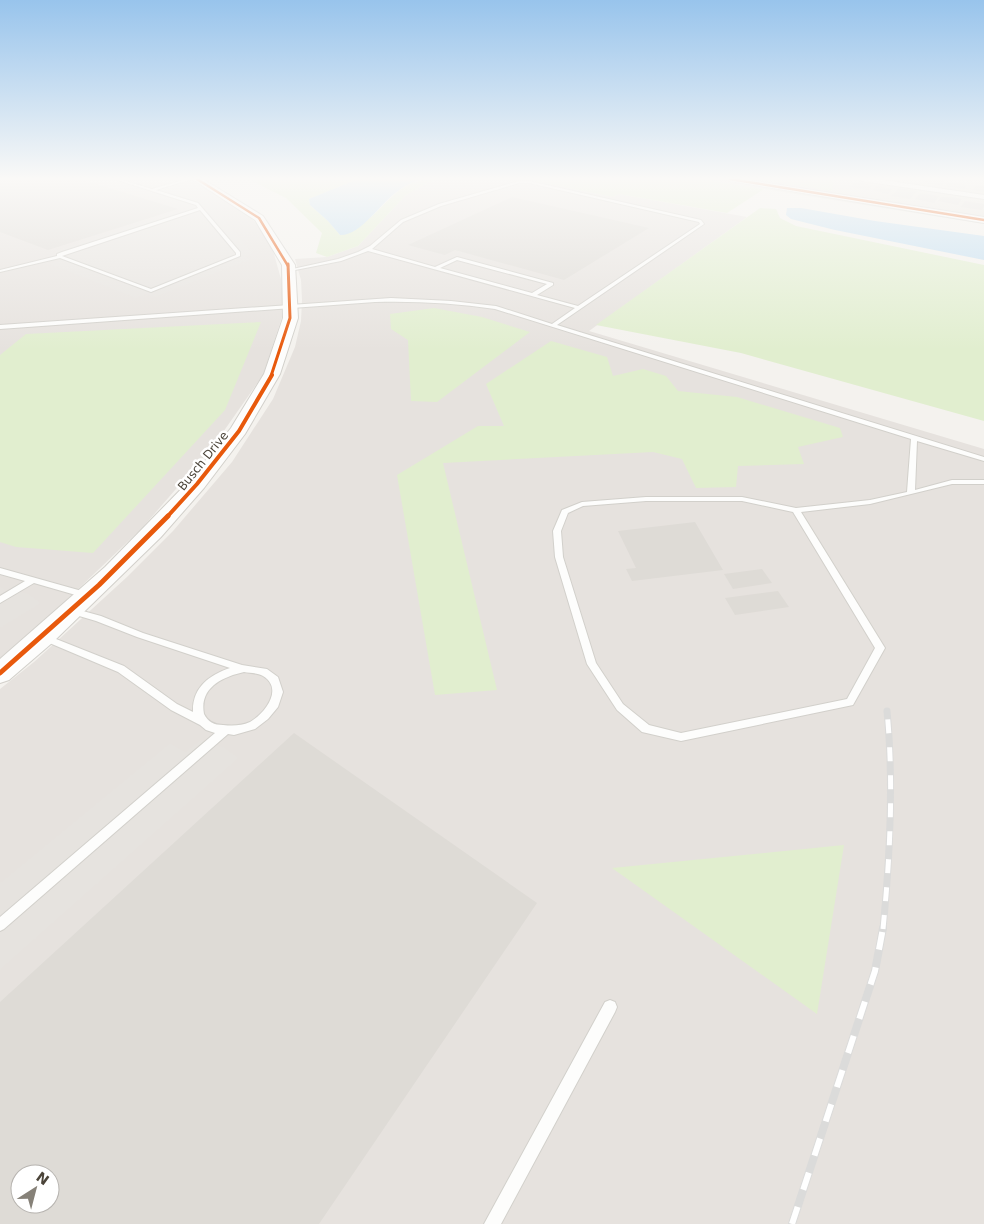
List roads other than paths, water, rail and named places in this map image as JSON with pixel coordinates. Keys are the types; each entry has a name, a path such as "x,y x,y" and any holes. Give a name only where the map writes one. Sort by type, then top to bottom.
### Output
{"street":[{"name":"Busch Drive","path":"0,672 43,637 158,529 211,470 246,423 265,390 281,356 289,329 292,306 290,270 274,236"}],"lane":[{"path":"60,257 59,255 64,253 116,236"},
{"path":"0,271 60,257 146,290 157,290 238,256 238,253 223,236"},
{"path":"290,270 339,260 367,249 383,236"},
{"path":"552,326 684,236"},
{"path":"367,249 579,308"},
{"path":"436,268 457,258 551,284 534,295"},
{"path":"0,327 375,300 436,300 496,308 984,459"},
{"path":"911,493 914,438"},
{"path":"796,510 880,648 850,702 682,737 646,729 620,707 592,664 559,557 557,531 565,512 582,504 646,499 742,499 796,510 870,502 952,482 984,482"},
{"path":"0,571 88,595"},
{"path":"0,600 31,581"},
{"path":"43,637 114,665 174,708 211,728 224,732 238,731 265,719 274,709 279,698 278,688 274,678 266,672 244,668 140,635 72,610"},
{"path":"203,722 198,714 201,694 208,685 224,673 244,668"},
{"path":"0,925 224,732"},
{"path":"492,1224 610,1007"}],"water":[{"path":"865,236 984,236 984,260"}],"railway":[{"path":"883,929 888,875 890,820 890,765 887,711"},
{"path":"792,1224 875,971 883,928"}]}
